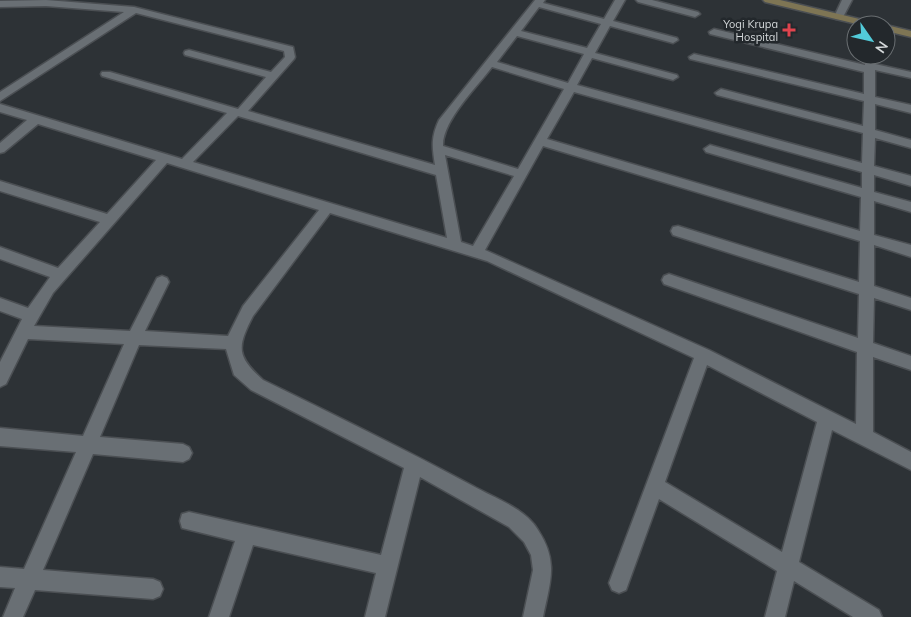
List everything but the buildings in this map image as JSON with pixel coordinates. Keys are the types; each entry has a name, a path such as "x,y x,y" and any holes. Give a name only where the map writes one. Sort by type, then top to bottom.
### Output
{"main road":[{"path":"768,0 846,19"},
{"path":"896,30 911,34"}],"street":[{"path":"477,252 620,0"},
{"path":"641,0 695,14"},
{"path":"839,17 847,0"},
{"path":"455,246 438,149 439,132 445,120 539,2 607,23 673,40"},
{"path":"0,4 46,3 134,10 289,49 290,57 273,76 184,164"},
{"path":"0,97 134,10"},
{"path":"515,32 673,77"},
{"path":"714,32 846,59"},
{"path":"189,53 273,76"},
{"path":"694,57 911,109"},
{"path":"490,63 570,87 911,181"},
{"path":"864,437 870,65"},
{"path":"874,65 911,75"},
{"path":"106,74 442,172"},
{"path":"721,93 911,144"},
{"path":"0,108 491,256 703,355 911,461"},
{"path":"0,150 36,119"},
{"path":"540,141 911,251"},
{"path":"438,149 521,174"},
{"path":"710,149 911,206"},
{"path":"0,379 36,305 60,274 165,158"},
{"path":"0,186 109,220"},
{"path":"328,207 248,311 237,331 234,352 240,370 257,384 414,464 516,520 530,535 540,553 543,570 532,617"},
{"path":"678,231 911,304"},
{"path":"0,253 60,274"},
{"path":"669,280 911,363"},
{"path":"13,617 134,338 162,282"},
{"path":"0,304 31,316"},
{"path":"23,332 235,343"},
{"path":"619,583 703,355"},
{"path":"775,617 827,418"},
{"path":"0,437 183,453"},
{"path":"376,617 414,464"},
{"path":"655,486 872,617"},
{"path":"189,521 388,566"},
{"path":"219,617 248,534"},
{"path":"0,577 152,589"}],"place":[{"name":"Yogi Krupa Hospital","path":"789,30"}]}
